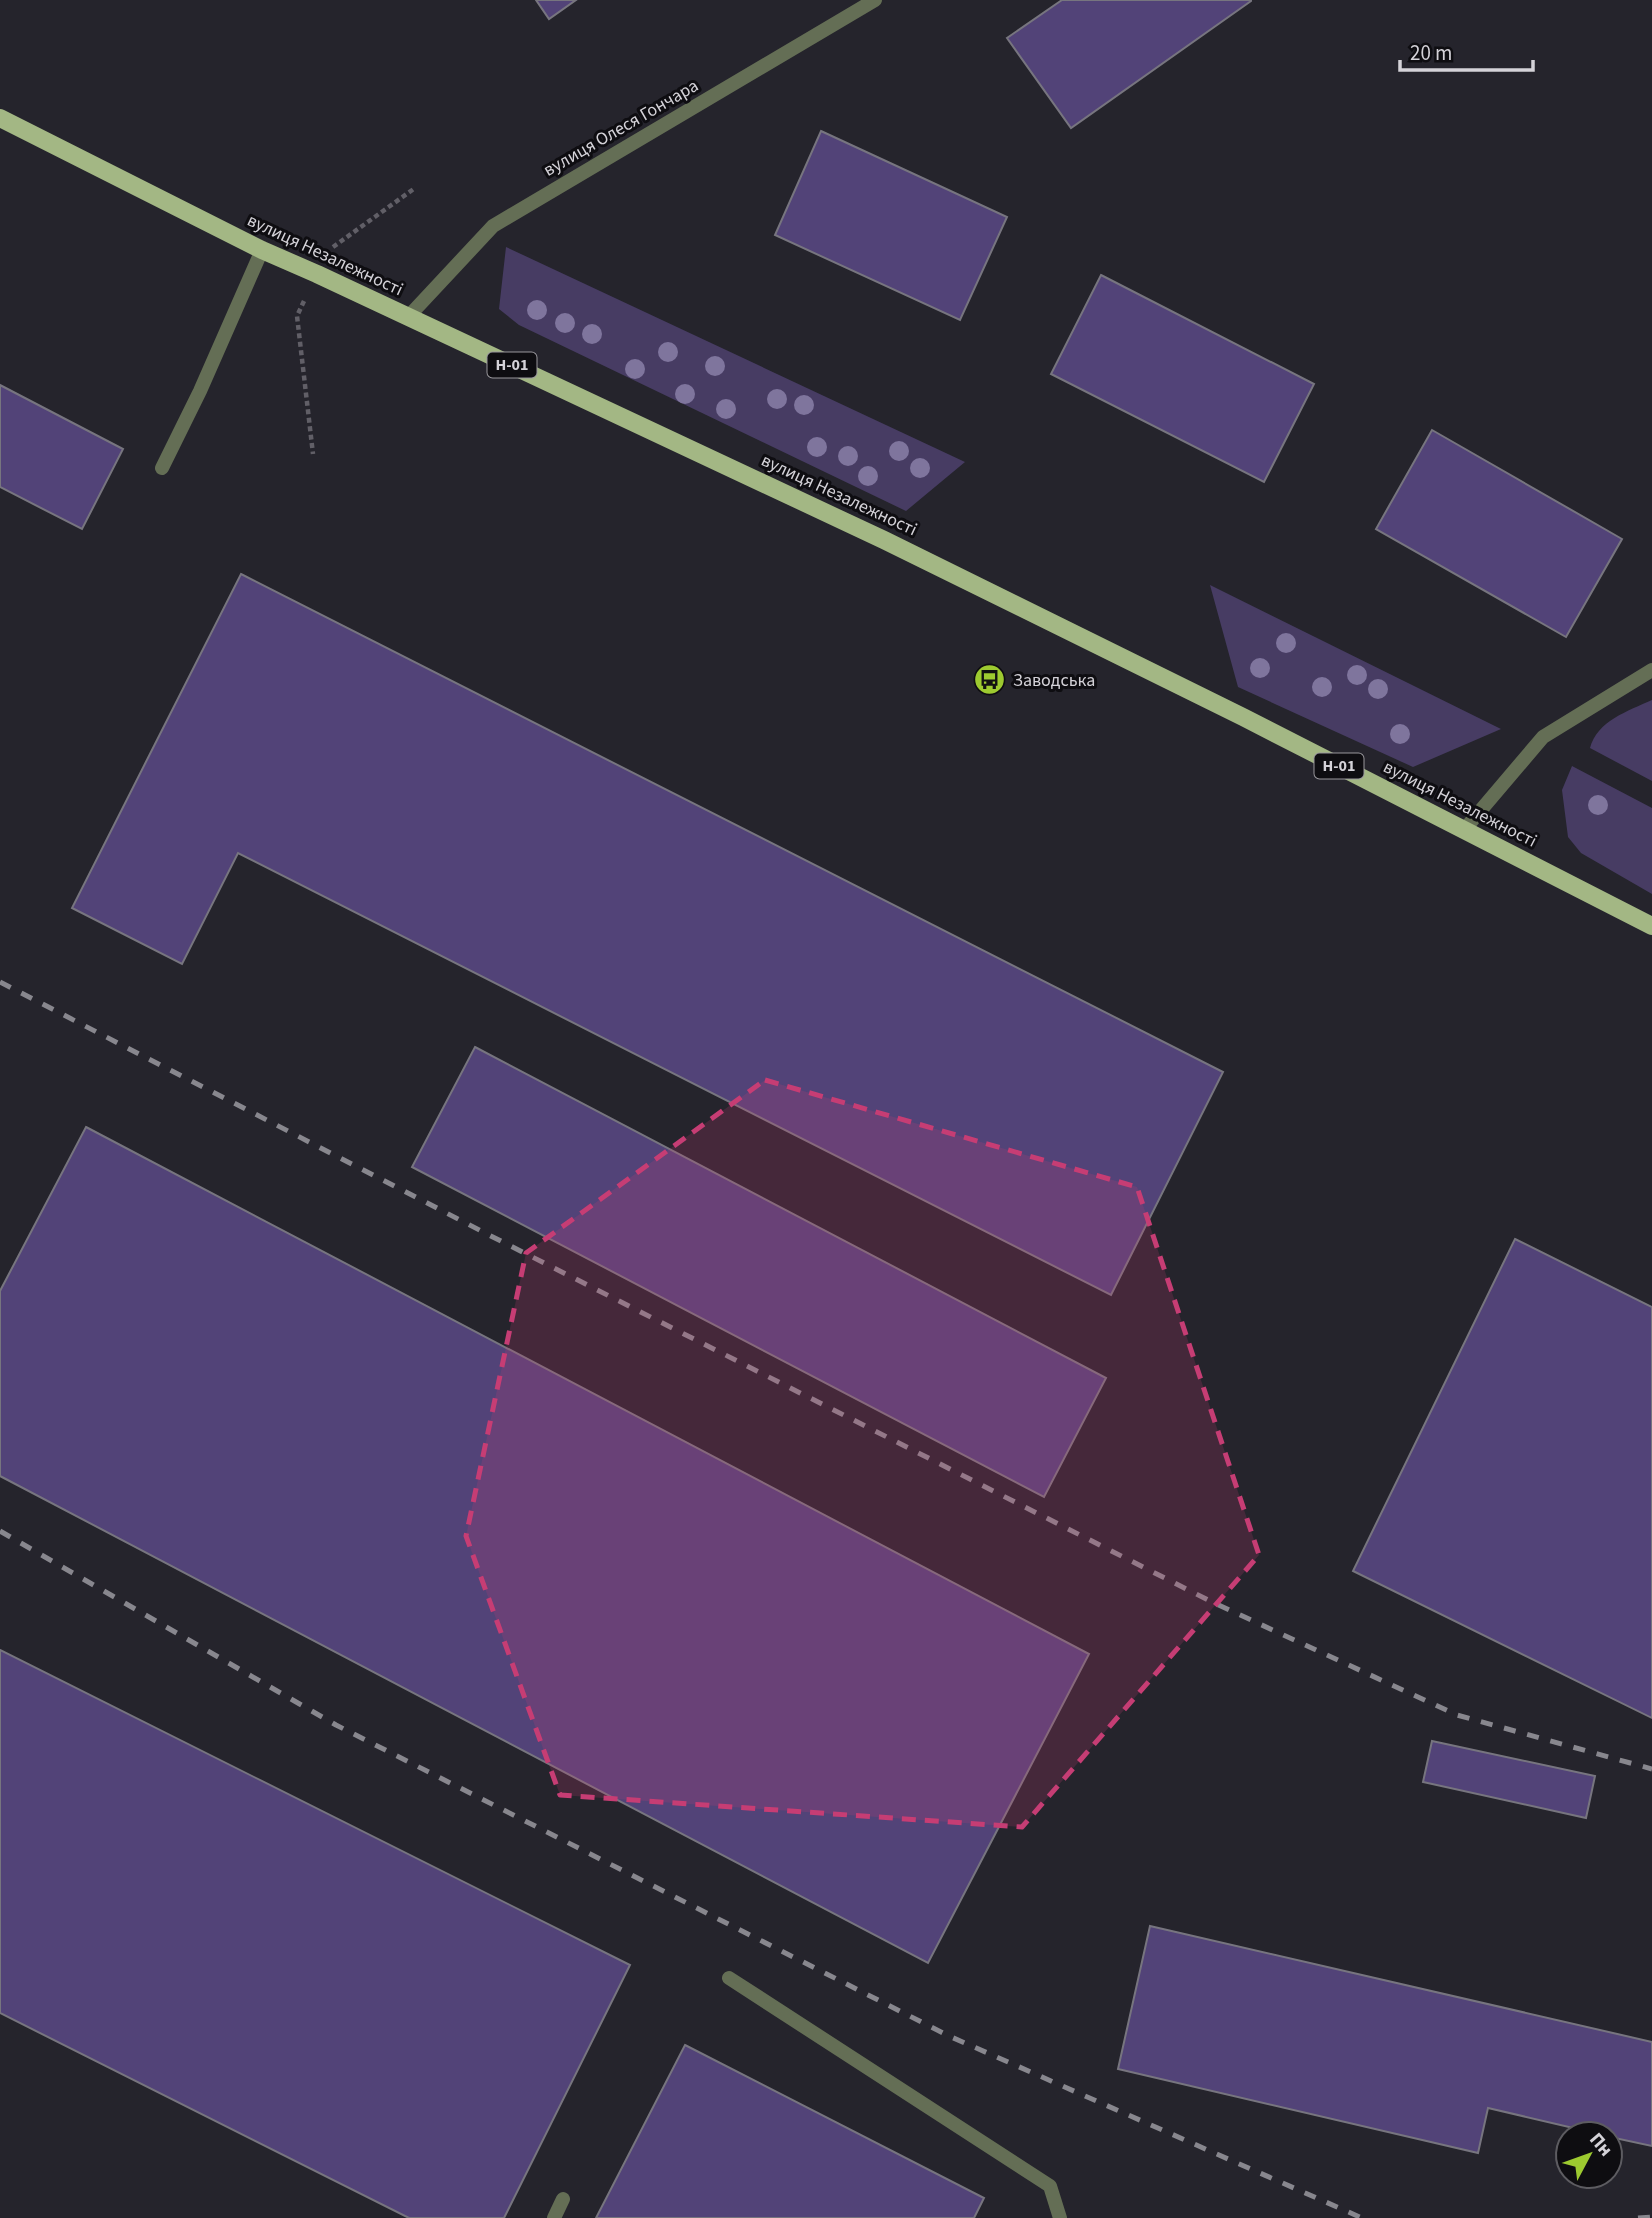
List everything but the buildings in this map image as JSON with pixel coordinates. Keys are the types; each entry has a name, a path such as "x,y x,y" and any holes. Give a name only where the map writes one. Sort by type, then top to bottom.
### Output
{"main road":[{"name":"вулиця Незалежності","path":"0,118 262,250 884,540 1243,717 1652,926"}],"street":[{"name":"вулиця Олеся Гончара","path":"409,317 493,226 875,0"},
{"path":"162,468 200,391 262,250"},
{"path":"1464,830 1543,737 1652,670"},
{"path":"729,1978 1050,2186 1060,2218"},
{"path":"554,2218 563,2199"}],"highlighted area":[{"path":"765,1080 1137,1187 1259,1555 1022,1827 560,1795 466,1536 526,1253"}],"shaded area":[{"path":"506,247 965,462 906,511 519,325 499,309"},
{"path":"1210,585 1501,729 1413,767 1238,687"},
{"path":"1652,700 1652,781 1590,748 1606,724"},
{"path":"1572,766 1652,808 1652,894 1581,853 1568,837 1562,790"}],"railway":[{"path":"0,982 489,1235 1212,1602 1457,1715 1652,1769"},
{"path":"0,1531 336,1725 949,2036 1362,2218"},
{"path":"1638,2218 1652,2217"}],"place":[{"name":"Заводська","path":"990,680"}]}
